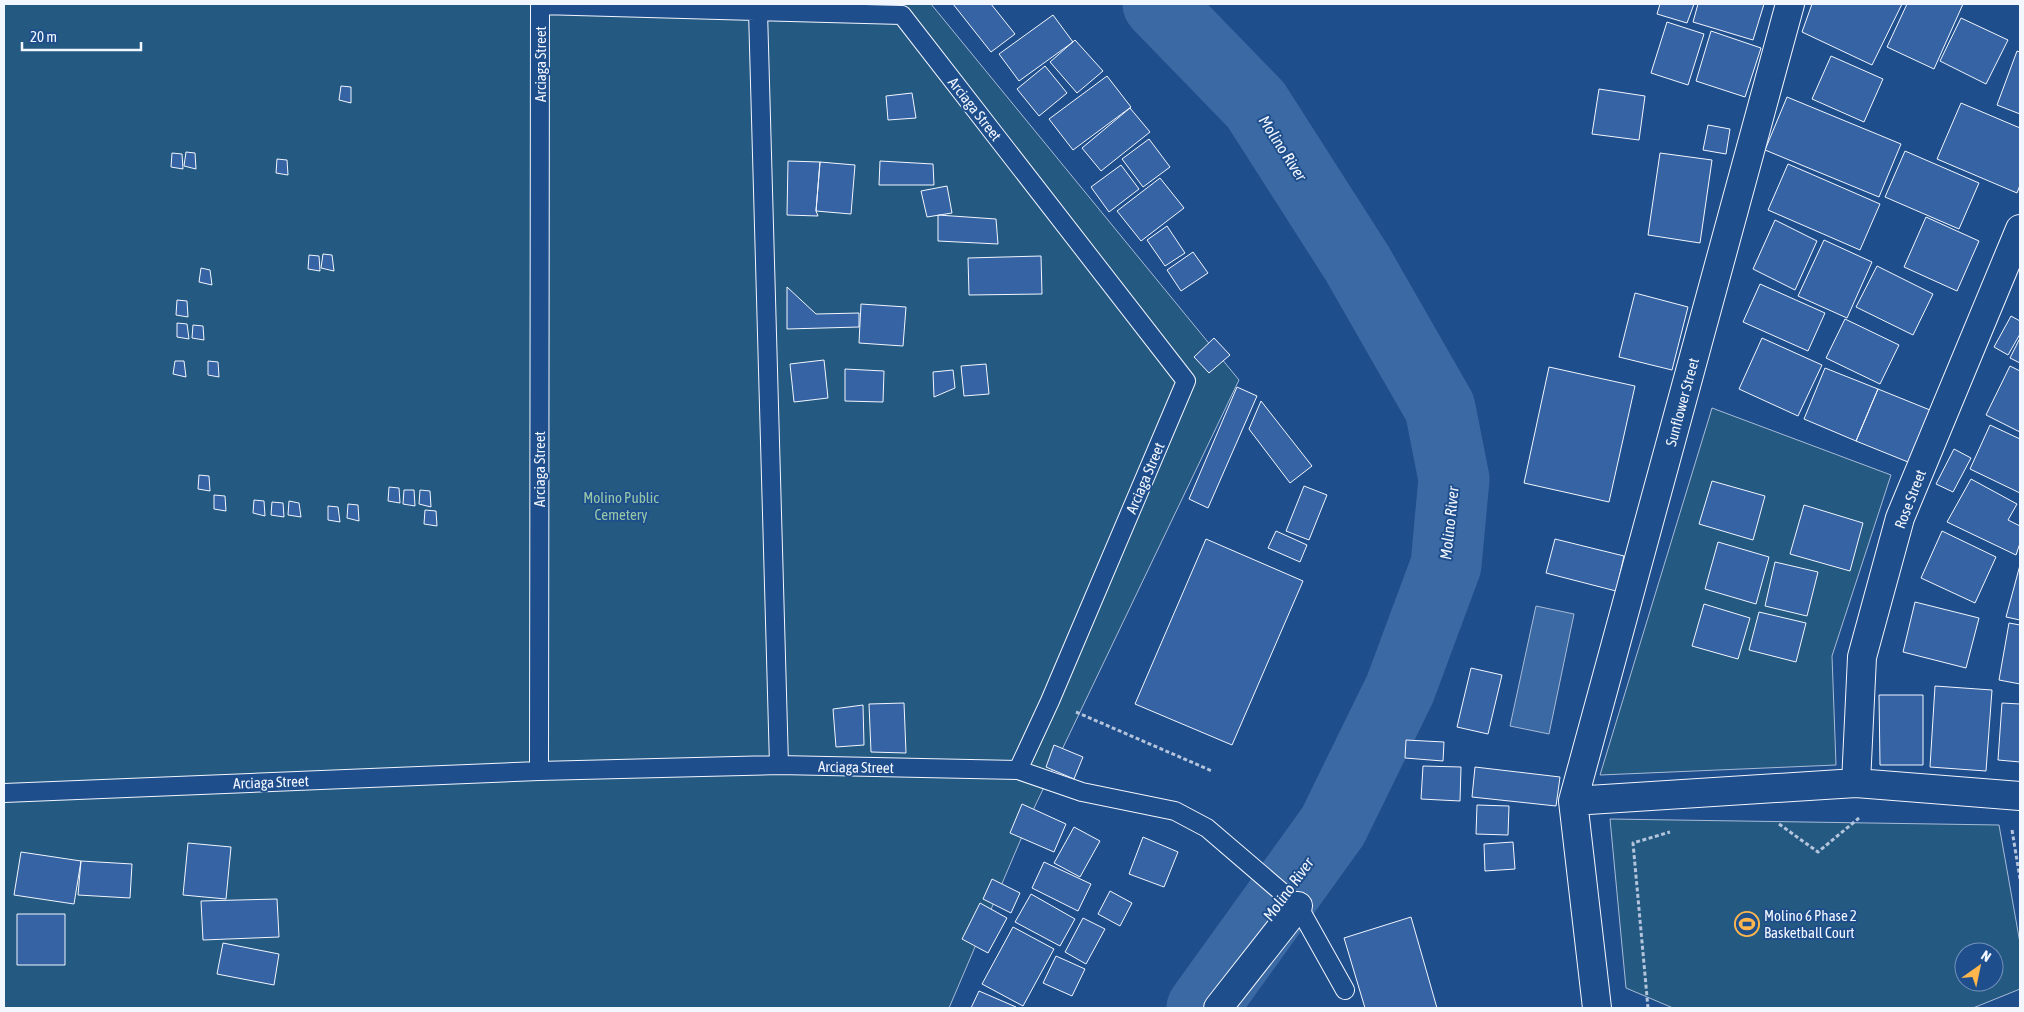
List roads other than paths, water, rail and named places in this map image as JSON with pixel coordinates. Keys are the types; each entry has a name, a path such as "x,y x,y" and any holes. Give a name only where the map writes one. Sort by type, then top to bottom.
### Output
{"street":[{"name":"Sunflower Street","path":"1573,801 1790,4"},
{"name":"Rose Street","path":"1856,783 1862,657 1900,518 2020,229"},
{"path":"1597,1008 1573,801 1856,783 2013,795"},
{"path":"1218,1008 1298,906"}],"lane":[{"name":"Arciaga Street","path":"4,793 539,771 779,765 1018,770 1050,701 1186,381 902,15 540,5 539,771"},
{"path":"758,11 779,765"},
{"path":"1018,770 1082,792 1175,811 1207,828 1298,906 1345,990"}],"waterway":[{"name":"Molino River","path":"1158,4 1256,105 1357,263 1440,408 1454,479 1446,565 1400,689 1333,826 1202,1008"}],"place":[{"name":"Molino 6 Phase 2 Basketball Court","path":"1747,924"}],"park label":[{"name":"Molino Public Cemetery","path":"621,506"}]}
